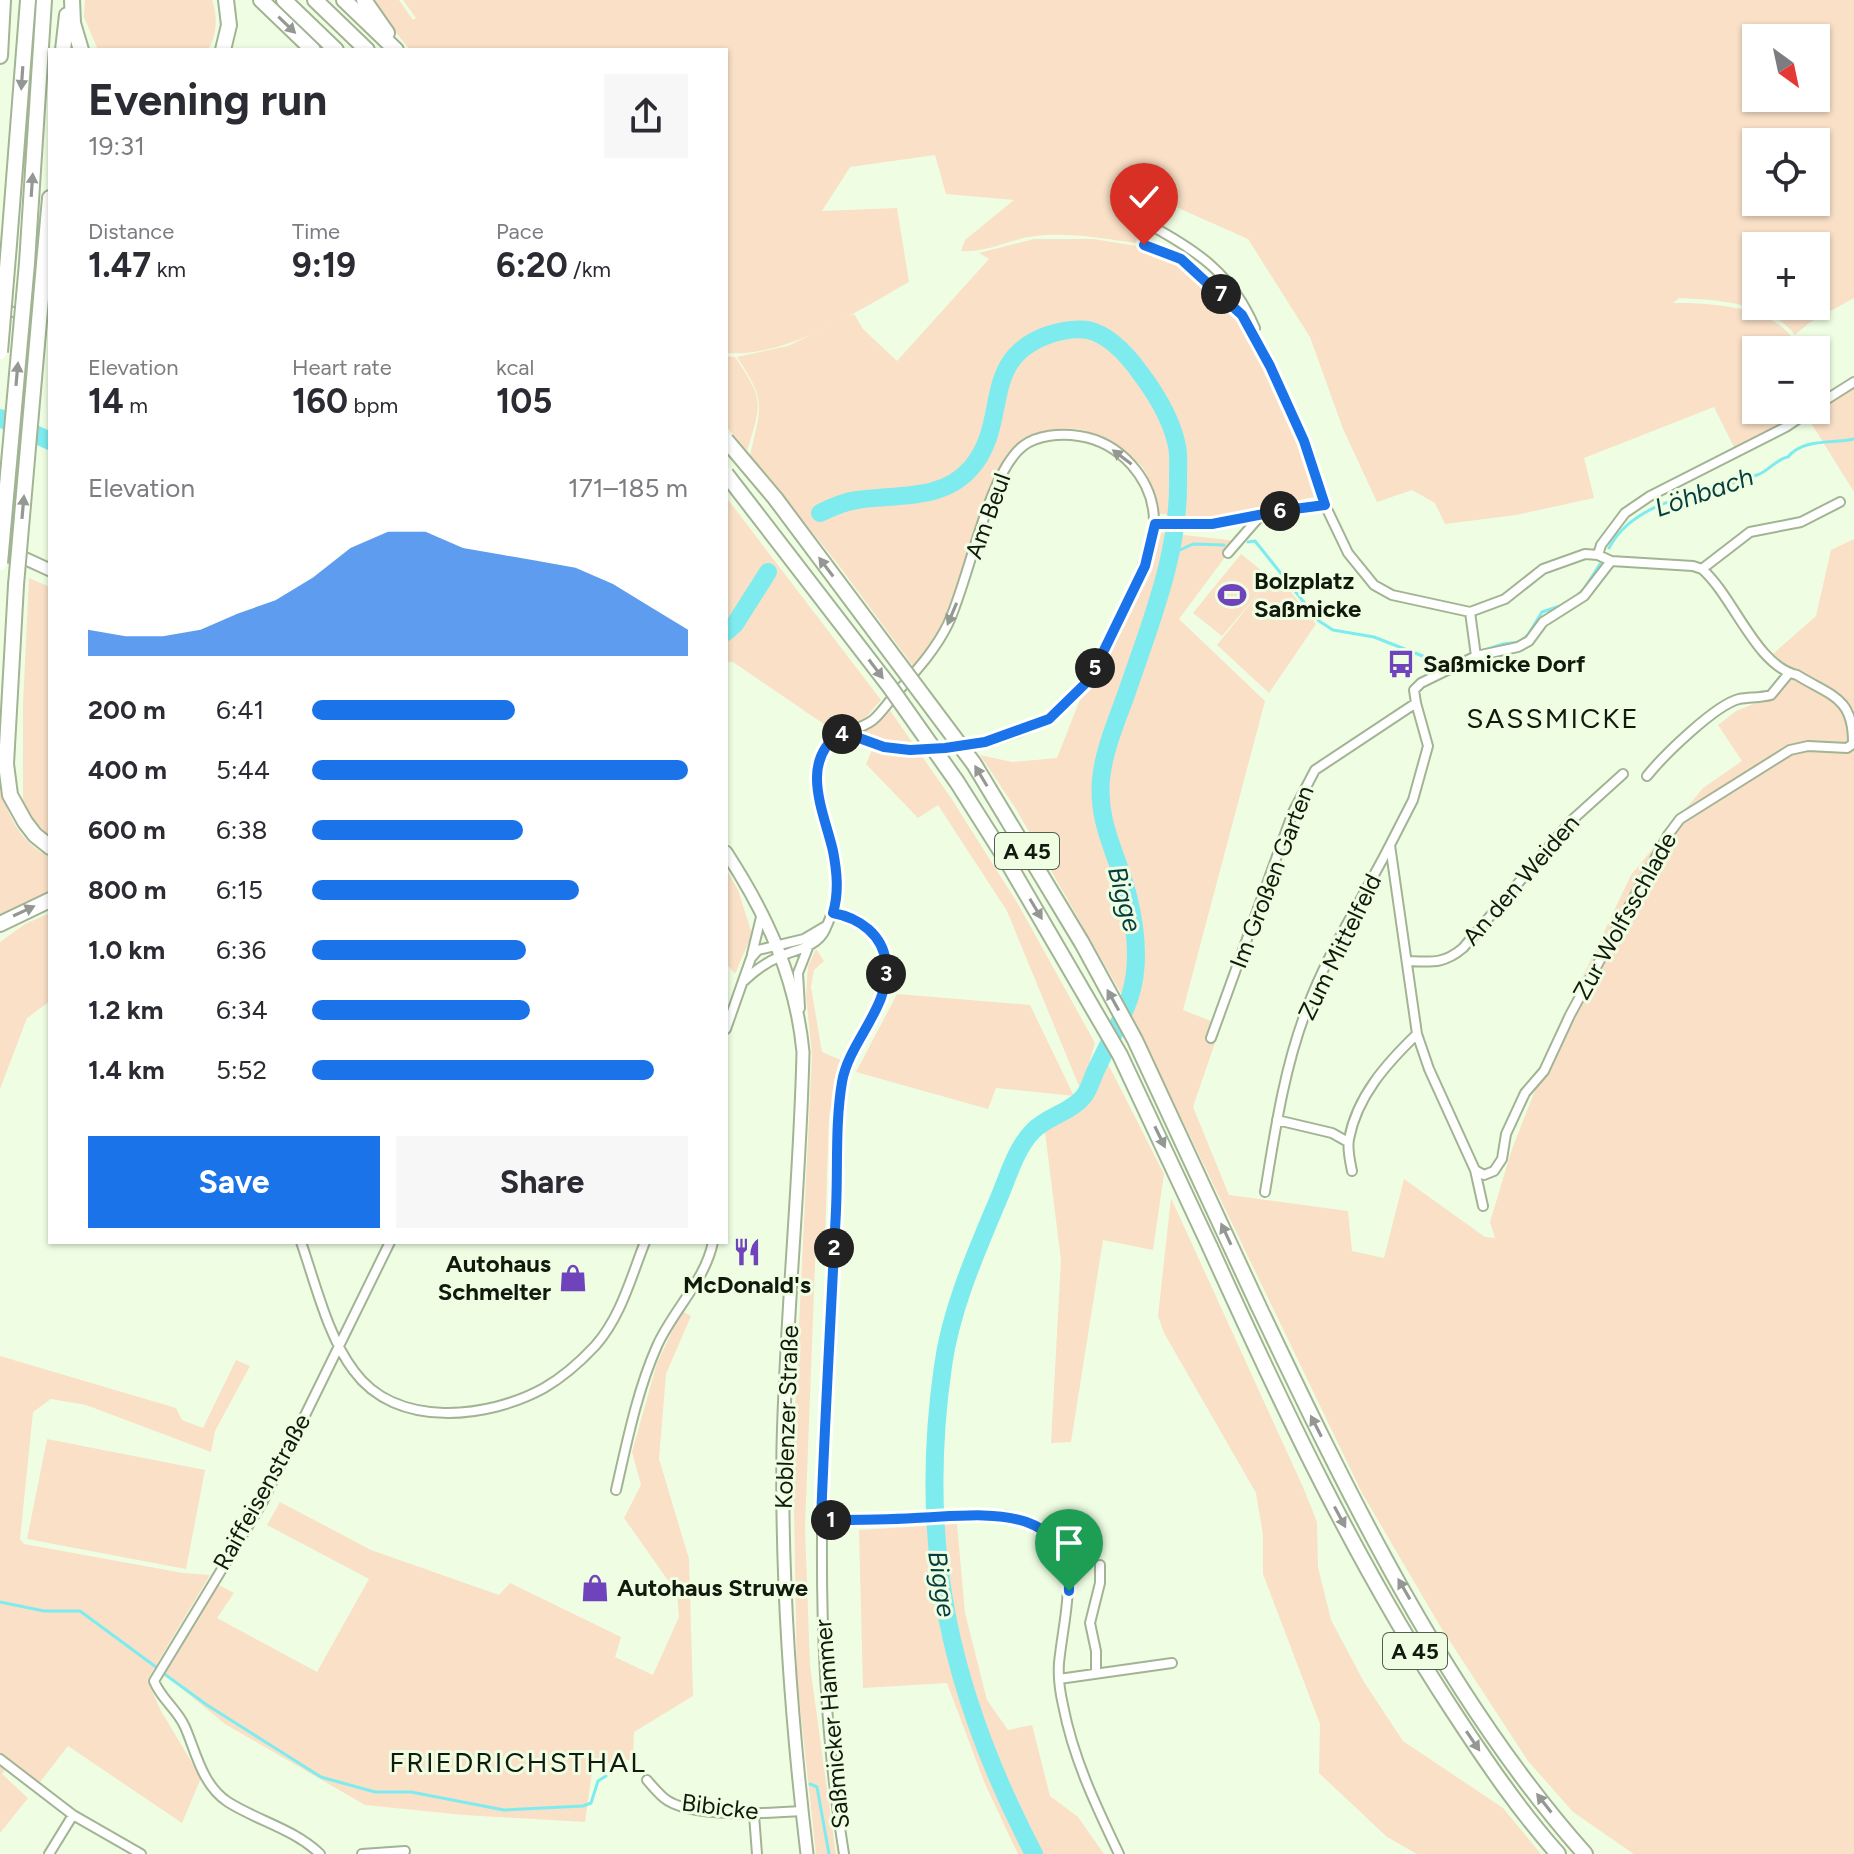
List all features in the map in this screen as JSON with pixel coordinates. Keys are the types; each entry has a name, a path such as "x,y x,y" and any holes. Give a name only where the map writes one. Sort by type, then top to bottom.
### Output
{"highway":[{"path":"0,56 3,0"},
{"path":"0,352 28,0"},
{"path":"0,563 27,263 44,0"},
{"path":"63,48 70,0"},
{"path":"70,0 80,48"},
{"path":"223,48 229,25 226,0"},
{"path":"261,0 311,48"},
{"path":"284,0 334,48"},
{"path":"315,0 365,48"},
{"path":"344,0 395,48"},
{"path":"364,0 396,48"},
{"path":"45,316 44,264 48,220"},
{"path":"48,295 16,585 6,764 10,795 25,822 48,845"},
{"name":"A 45","path":"728,442 775,498 974,764 1082,943 1135,1040 1312,1418 1365,1520 1438,1650 1504,1751 1585,1854"},
{"name":"A 45","path":"728,477 890,687 957,782 1007,861 1120,1055 1303,1449 1416,1653 1477,1747 1558,1854"},
{"path":"0,684 14,612"},
{"path":"0,924 48,901"}],"main road":[{"path":"0,547 48,569"},
{"name":"Koblenzer Straße","path":"728,855 763,912 780,950 800,1017 803,1075 787,1358 783,1506 790,1682 807,1854"}],"street":[{"path":"1148,224 1190,247 1221,272 1248,312 1304,441 1325,505 1348,553 1374,585 1392,595 1470,612 1505,599 1543,569 1585,554 1598,555 1611,561 1693,566 1702,569 1715,581 1746,631 1768,657 1789,673 1844,704 1852,720 1853,743"},
{"path":"1144,245 1181,259 1242,315 1270,366"},
{"path":"0,310 45,316"},
{"path":"1830,397 1854,382"},
{"path":"1598,555 1612,527 1625,513 1650,496 1790,424"},
{"name":"Am Beul","path":"1056,435 1080,436 1108,447 1139,470 1155,524 1145,566 1090,679 1049,719 985,742 945,748 910,750 884,747 848,734 837,735 872,721 935,648 962,591 993,493 1010,460 1026,444 1056,435"},
{"path":"1702,569 1750,532 1801,522 1840,502"},
{"path":"1155,524 1212,524 1325,505"},
{"path":"1228,553 1261,515"},
{"name":"Im Großen Garten","path":"1211,1038 1293,812 1315,770 1416,703 1414,690 1421,683 1476,656 1518,647 1529,641 1543,622 1584,596 1611,561"},
{"path":"1470,612 1476,656"},
{"path":"1647,776 1664,755 1725,706 1740,699 1771,695 1789,673"},
{"path":"1416,703 1428,746 1413,800 1390,845 1417,1034 1429,1069 1475,1170 1483,1206"},
{"path":"728,1024 746,967 758,950 809,945 824,934 833,913 837,898 836,869 817,793 817,772 823,750 837,735"},
{"name":"Zur Wolfsschlade","path":"1475,1170 1484,1175 1494,1171 1502,1159 1506,1134 1525,1093 1544,1071 1570,1015 1668,835 1680,819 1790,750 1817,745 1847,748 1853,743"},
{"name":"An den Weiden","path":"1408,961 1435,962 1452,958 1571,821 1623,774"},
{"name":"Zum Mittelfeld","path":"1265,1192 1277,1120 1306,1011 1390,845"},
{"path":"751,958 763,912"},
{"name":"Saßmicker Hammer","path":"833,913 866,925 879,941 886,960 887,979 843,1077 838,1116 837,1206 821,1520 824,1677 844,1854"},
{"path":"744,981 780,950 826,926"},
{"path":"800,1017 798,973 809,945"},
{"path":"1352,1171 1348,1142 1369,1089 1417,1034"},
{"path":"1277,1120 1332,1133 1348,1142"},
{"path":"302,1244 339,1346 354,1372 385,1399 429,1414 456,1414 510,1402 543,1389 568,1372 597,1344 617,1314 644,1244"},
{"name":"Raiffeisenstraße","path":"320,1854 307,1842 225,1800 200,1767 185,1727 158,1693 154,1681 262,1503 389,1244"},
{"path":"616,1490 646,1376 658,1344 673,1315 697,1281 713,1244"},
{"path":"821,1520 1003,1515 1022,1519 1044,1531 1055,1544 1067,1568 1070,1588 1059,1679 1063,1709 1084,1779 1119,1854"},
{"path":"1096,1673 1096,1651 1090,1623 1100,1583 1100,1565"},
{"path":"1059,1679 1172,1663"},
{"path":"0,1759 73,1815 141,1854"},
{"name":"Bibicke","path":"647,1780 666,1800 694,1809 754,1815 802,1811"},
{"path":"49,1854 73,1815"},
{"path":"754,1815 757,1854"},
{"path":"362,1854 405,1851"}],"shaded area":[{"path":"85,0 212,0 216,19 209,48 97,48 84,17"},
{"path":"370,0 399,0 413,20 416,18 403,0 1854,0 1854,298 1830,311 1830,232 1742,232 1742,305 1679,298 1673,303 1742,309 1742,320 1770,320 1790,335 1742,336 1742,424 1784,424 1734,447 1714,407 1584,458 1594,498 1516,515 1445,524 1435,503 1412,490 1377,502 1343,429 1310,337 1248,239 1158,199 1135,243 1085,236 1047,235 980,250 961,251 965,240 1014,200 946,194 935,155 850,167 822,211 897,208 909,282 844,319 773,348 728,353 728,48 408,48"},
{"path":"1034,239 1093,239 1143,247 1181,261 1240,316 1268,366 1302,440 1318,488 1314,497 1210,518 1160,514 1143,468 1134,460 1091,433 1076,429 1043,432 1022,442 1006,455 957,592 931,643 913,666 837,563 750,455 759,403 753,384 737,357 788,346 854,314 863,329 897,361 989,259 979,253"},
{"path":"1778,320 1814,320 1795,335"},
{"path":"728,356 735,357 751,383 758,402 756,422 747,451 728,428"},
{"path":"1854,385 1854,492 1812,424 1830,424 1830,400"},
{"path":"728,500 881,700 861,723 825,732 828,727 733,662 728,662"},
{"path":"1158,532 1237,541 1179,619 1265,701 1183,1010 1221,1025 1193,1107 1229,1195 1348,1211 1352,1251 1384,1258 1404,1179 1485,1237 1495,1238 1490,1222 1512,1149 1534,1093 1600,966 1583,988 1575,993 1631,875 1703,788 1742,761 1718,725 1736,711 1771,697 1789,677 1812,688 1846,712 1854,746 1854,1854 1634,1854 1573,1812 1528,1761 1440,1626 1362,1493 1123,997 1016,809 980,755 1012,762 1057,758 1083,692 1095,680 1151,567"},
{"path":"1854,539 1854,710 1837,693 1790,670 1773,654 1816,616 1831,550"},
{"path":"1241,554 1271,578 1276,573 1316,624 1269,693 1217,645 1263,588 1222,636 1193,613"},
{"path":"29,578 48,586 48,836 23,807 23,704"},
{"path":"887,706 951,798 1018,904 1095,1043 1081,1091 1007,911 938,805 918,818 866,764 875,743 865,732"},
{"path":"0,788 24,837 48,856 48,894 0,916"},
{"path":"728,872 738,890 752,934 735,974 728,965"},
{"path":"48,914 48,1002 27,1018 0,1089 0,942 25,924"},
{"path":"816,949 824,961 814,970 811,987 822,1052 841,1060 829,1117 825,1237 816,1238 805,1528 810,1666 836,1854 816,1854 797,1679 793,1451 812,1055 806,996 808,966"},
{"path":"897,994 1030,1005 1074,1096 996,1088 988,1109 856,1072"},
{"path":"1104,1056 1164,1174 1153,1250 1103,1240 1071,1442 1051,1443 1061,1260 1045,1132 1086,1103"},
{"path":"1171,1198 1317,1522 1318,1567 1331,1620 1364,1682 1403,1741 1503,1808 1541,1854 1417,1854 1387,1837 1319,1773 1320,1724 1263,1574 1263,1535 1256,1493 1164,1333 1158,1316"},
{"path":"682,1311 691,1316 666,1374 659,1459 689,1559 693,1696 634,1732 633,1759 593,1766 585,1822 365,1805 225,1724 164,1674 217,1584 234,1593 217,1618 317,1672 369,1579 267,1525 280,1502 371,1550 499,1595 510,1583 621,1637 615,1657 653,1675 679,1617 677,1593 624,1518 641,1485 632,1452 657,1363"},
{"path":"0,1356 176,1408 182,1420 203,1428 236,1360 250,1366 215,1431 211,1452 86,1405 51,1399 33,1412 20,1539 24,1544 183,1573 210,1575 147,1680 160,1709 201,1778 182,1823 68,1746 37,1786 0,1757"},
{"path":"47,1439 205,1470 186,1569 27,1539"},
{"path":"957,1524 965,1613 987,1700 1008,1730 1032,1725 1050,1796 1078,1817 1104,1854 1018,1854 985,1784 947,1683 863,1688 859,1530"},
{"path":"0,1762 7,1767 2,1774 28,1798 0,1833"}],"waterway":[{"name":"Bigge","path":"820,513 852,501 933,491 960,479 983,450 1003,376 1012,360 1026,346 1062,331 1088,330 1111,342 1125,354 1158,399 1177,446 1177,505 1169,559 1154,613 1108,746 1101,779 1105,825 1124,881 1133,921 1136,946 1133,984 1123,1015 1085,1094 1072,1107 1033,1131 1014,1160 952,1322 943,1366 936,1432 934,1496 938,1557 947,1618 961,1677 981,1735 1034,1854"},
{"name":"Bigge","path":"0,418 48,440"},
{"name":"Löhbach","path":"1609,548 1621,531 1655,508 1757,475 1802,447 1854,439"},
{"path":"1248,542 1255,541 1319,621 1333,630 1374,637 1438,662"},
{"path":"1172,549 1180,550 1193,544 1224,545"},
{"path":"1573,599 1584,589 1600,564"},
{"name":"Bigge","path":"728,630 768,572"},
{"path":"1482,651 1519,642 1528,635 1542,612 1563,605"},
{"path":"0,1602 44,1611 80,1611 156,1667"},
{"path":"163,1673 207,1705 321,1777 375,1792 411,1792 504,1810 583,1806 591,1803 598,1781 606,1776"},
{"path":"810,1784 817,1787 829,1854"}],"place":[{"name":"Bolzplatz Saßmicke","path":"1232,595"},
{"name":"Saßmicke Dorf","path":"1401,664"},
{"name":"McDonald's","path":"747,1252"},
{"name":"Autohaus Schmelter","path":"573,1278"},
{"name":"Autohaus Struwe","path":"595,1588"}],"district":[{"name":"SASSMICKE","path":"1553,718"},
{"name":"FRIEDRICHSTHAL","path":"518,1762"}],"route":[{"path":"1069,1591 1067,1568 1051,1537 1022,1519 991,1515 821,1520 837,1206 838,1116 843,1077 887,979 886,960 879,941 866,925 833,913 838,884 833,851 817,793 817,772 823,750 839,734 848,734 884,747 910,750 945,748 985,742 1049,719 1090,679 1145,566 1155,524 1212,524 1325,505 1304,441 1270,366 1242,315 1181,259 1144,245"}]}
